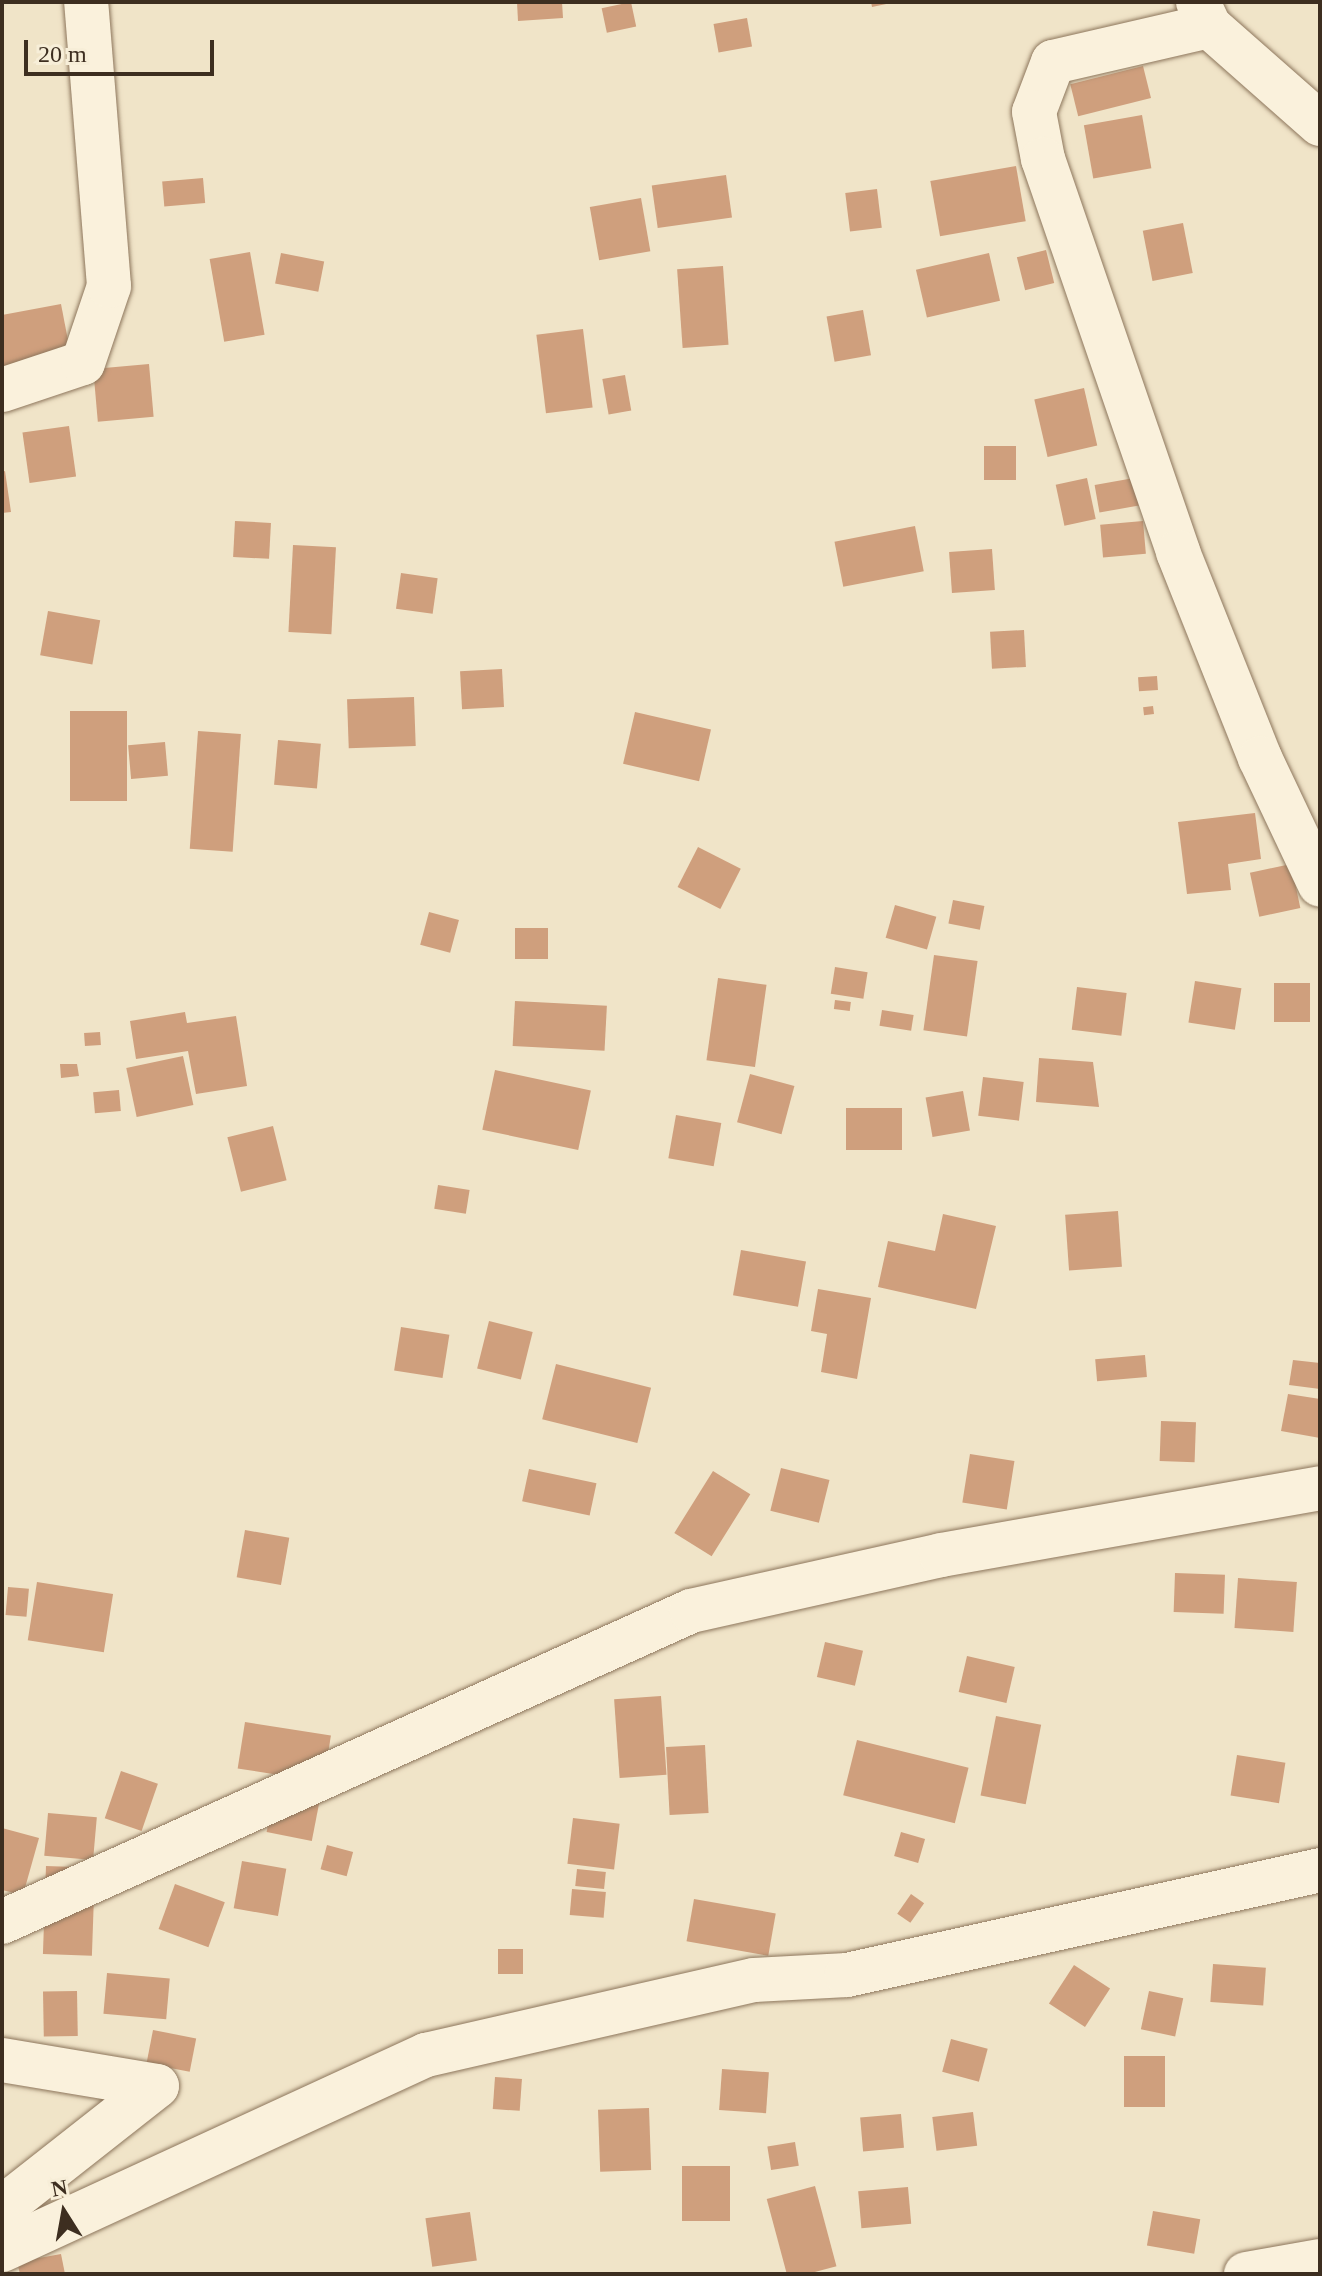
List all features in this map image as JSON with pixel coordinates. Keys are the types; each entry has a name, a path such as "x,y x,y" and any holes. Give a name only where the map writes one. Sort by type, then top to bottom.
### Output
{"street":[{"path":"2,390 83,363 109,286 86,2"},
{"path":"1320,124 1204,14 1053,62 1034,112 1043,159 1178,552 1260,758 1320,885"},
{"path":"2,1922 691,1611 941,1555 1320,1488"},
{"path":"2,2251 426,2055 754,1980 847,1975 1320,1870"},
{"path":"2,2060 157,2086 2,2208"},
{"path":"2,2251 55,2219 72,2187 101,2076"},
{"path":"1246,2274 1320,2261"}],"building":[{"path":"517,2 562,2 563,18 518,21"},
{"path":"631,2 636,26 607,33 602,8"},
{"path":"871,2 891,2 891,3 872,7"},
{"path":"747,18 752,47 719,52 714,24"},
{"path":"1143,66 1151,98 1078,116 1070,84"},
{"path":"1142,115 1151,168 1093,178 1084,125"},
{"path":"1016,166 1026,221 940,236 930,181"},
{"path":"726,175 732,218 658,228 652,185"},
{"path":"203,178 205,203 164,206 162,182"},
{"path":"877,189 882,228 850,232 845,193"},
{"path":"641,198 650,251 599,260 590,207"},
{"path":"1183,223 1193,273 1152,281 1143,231"},
{"path":"1046,250 1054,283 1025,290 1017,257"},
{"path":"250,252 265,335 224,342 210,259"},
{"path":"281,253 324,261 318,292 275,283"},
{"path":"989,253 1000,301 927,318 916,270"},
{"path":"723,266 729,345 683,348 677,269"},
{"path":"61,304 71,356 2,369 2,315"},
{"path":"863,310 871,355 835,362 827,316"},
{"path":"583,329 593,407 546,413 536,335"},
{"path":"149,364 154,417 98,422 93,369"},
{"path":"625,375 631,410 609,414 602,379"},
{"path":"1084,388 1097,445 1048,457 1034,399"},
{"path":"69,426 76,477 30,483 22,433"},
{"path":"984,446 1016,446 1016,480 984,480"},
{"path":"5,471 11,512 2,513 2,472"},
{"path":"1087,478 1096,519 1064,526 1056,485"},
{"path":"1134,478 1139,506 1099,513 1095,485"},
{"path":"235,521 271,523 269,559 233,557"},
{"path":"1143,521 1146,554 1103,558 1100,525"},
{"path":"915,526 924,571 843,587 835,542"},
{"path":"293,545 336,547 331,634 288,632"},
{"path":"992,549 995,590 952,593 949,552"},
{"path":"401,573 438,578 433,614 396,609"},
{"path":"48,611 100,620 92,665 40,655"},
{"path":"1024,630 1026,667 992,669 990,632"},
{"path":"502,669 504,707 462,709 460,671"},
{"path":"1157,676 1158,690 1139,691 1138,677"},
{"path":"414,697 416,746 349,748 347,699"},
{"path":"1153,706 1154,714 1144,715 1143,707"},
{"path":"70,711 127,711 127,801 70,801"},
{"path":"635,712 711,730 699,781 623,764"},
{"path":"198,731 241,734 233,852 190,849"},
{"path":"278,740 321,744 317,789 274,785"},
{"path":"165,742 168,776 131,779 128,745"},
{"path":"1255,813 1261,859 1228,864 1231,890 1187,894 1178,822"},
{"path":"698,847 741,869 720,909 678,887"},
{"path":"1291,864 1300,908 1259,917 1250,873"},
{"path":"953,900 984,906 980,930 948,924"},
{"path":"895,905 936,917 927,950 886,938"},
{"path":"429,912 459,920 450,953 420,945"},
{"path":"515,928 548,928 548,959 515,959"},
{"path":"934,955 978,961 967,1036 923,1030"},
{"path":"835,967 868,972 863,999 831,994"},
{"path":"718,978 767,985 755,1067 706,1060"},
{"path":"1195,981 1241,988 1235,1030 1188,1022"},
{"path":"1274,983 1310,983 1310,1022 1274,1022"},
{"path":"1077,987 1127,993 1121,1036 1072,1030"},
{"path":"835,1000 851,1002 850,1011 834,1009"},
{"path":"515,1001 607,1006 605,1051 513,1046"},
{"path":"882,1010 914,1015 911,1031 879,1026"},
{"path":"185,1012 187,1023 236,1016 247,1086 196,1094 188,1051 136,1059 130,1021"},
{"path":"100,1032 101,1045 85,1046 84,1033"},
{"path":"183,1056 193,1105 137,1117 126,1068"},
{"path":"1039,1058 1093,1062 1099,1107 1036,1102"},
{"path":"60,1064 77,1064 79,1076 61,1078"},
{"path":"495,1070 591,1090 578,1150 482,1130"},
{"path":"750,1074 794,1086 781,1134 737,1122"},
{"path":"983,1077 1024,1082 1019,1121 978,1116"},
{"path":"119,1090 121,1111 95,1113 93,1092"},
{"path":"963,1091 970,1130 933,1137 926,1098"},
{"path":"846,1108 902,1108 902,1150 846,1150"},
{"path":"676,1115 721,1123 714,1166 668,1158"},
{"path":"273,1126 287,1180 241,1192 227,1137"},
{"path":"438,1185 470,1190 466,1214 434,1209"},
{"path":"1118,1211 1122,1267 1069,1271 1065,1215"},
{"path":"943,1214 996,1226 976,1309 878,1287 888,1241 935,1251"},
{"path":"741,1250 806,1261 798,1307 733,1295"},
{"path":"818,1289 871,1298 857,1379 821,1372 827,1334 811,1331"},
{"path":"489,1321 533,1332 521,1379 477,1369"},
{"path":"401,1327 449,1335 443,1378 394,1370"},
{"path":"1145,1355 1147,1377 1097,1381 1095,1359"},
{"path":"1293,1360 1320,1363 1320,1389 1289,1385"},
{"path":"556,1364 651,1388 637,1443 542,1419"},
{"path":"1288,1394 1320,1399 1320,1438 1281,1431"},
{"path":"1161,1421 1196,1422 1195,1462 1160,1461"},
{"path":"970,1454 1014,1461 1007,1509 962,1502"},
{"path":"781,1468 830,1480 819,1523 770,1511"},
{"path":"529,1469 596,1483 590,1516 522,1501"},
{"path":"713,1471 750,1494 712,1556 674,1533"},
{"path":"245,1530 289,1538 281,1585 237,1577"},
{"path":"1175,1573 1225,1575 1224,1614 1174,1612"},
{"path":"1238,1578 1297,1582 1293,1632 1235,1628"},
{"path":"37,1582 113,1594 104,1652 28,1640"},
{"path":"8,1587 29,1589 26,1617 6,1615"},
{"path":"825,1642 863,1651 855,1686 817,1677"},
{"path":"967,1656 1015,1667 1006,1703 959,1692"},
{"path":"661,1696 667,1775 620,1778 614,1699"},
{"path":"996,1716 1041,1725 1026,1804 981,1796"},
{"path":"245,1722 331,1736 324,1782 238,1768"},
{"path":"857,1740 969,1768 955,1823 843,1795"},
{"path":"705,1745 709,1813 670,1815 666,1747"},
{"path":"1237,1755 1285,1763 1279,1803 1231,1795"},
{"path":"121,1771 158,1784 142,1831 105,1818"},
{"path":"276,1784 321,1793 312,1841 267,1832"},
{"path":"48,1813 97,1817 93,1860 44,1856"},
{"path":"573,1818 620,1824 614,1869 567,1864"},
{"path":"2,1828 39,1838 23,1895 2,1890"},
{"path":"901,1832 925,1839 918,1863 894,1856"},
{"path":"327,1845 353,1852 347,1876 321,1869"},
{"path":"242,1861 286,1869 278,1916 234,1908"},
{"path":"46,1866 95,1868 92,1956 43,1954"},
{"path":"577,1869 606,1872 604,1889 575,1886"},
{"path":"175,1884 225,1902 208,1947 159,1929"},
{"path":"572,1889 606,1892 604,1918 570,1915"},
{"path":"911,1894 924,1903 910,1923 897,1914"},
{"path":"694,1899 776,1913 768,1956 687,1941"},
{"path":"498,1949 523,1949 523,1974 498,1974"},
{"path":"1213,1964 1266,1968 1263,2006 1210,2002"},
{"path":"1074,1965 1110,1988 1085,2027 1049,2004"},
{"path":"107,1973 170,1978 166,2019 103,2014"},
{"path":"77,1991 78,2036 44,2037 43,1992"},
{"path":"1149,1991 1183,1998 1175,2036 1141,2029"},
{"path":"153,2030 196,2038 190,2072 147,2063"},
{"path":"951,2039 988,2049 979,2082 942,2072"},
{"path":"1124,2056 1165,2056 1165,2107 1124,2107"},
{"path":"722,2069 769,2072 766,2113 719,2110"},
{"path":"495,2077 522,2079 520,2111 493,2109"},
{"path":"649,2108 651,2170 600,2172 598,2110"},
{"path":"973,2112 977,2146 936,2151 932,2117"},
{"path":"901,2114 904,2148 863,2151 860,2118"},
{"path":"795,2142 799,2166 771,2170 767,2146"},
{"path":"682,2166 730,2166 730,2221 682,2221"},
{"path":"815,2186 836,2266 807,2274 787,2274 767,2199"},
{"path":"908,2187 911,2224 861,2228 858,2191"},
{"path":"1153,2211 1200,2219 1194,2254 1147,2245"},
{"path":"470,2212 477,2261 432,2267 425,2218"},
{"path":"61,2254 65,2274 20,2274 17,2262"}]}
